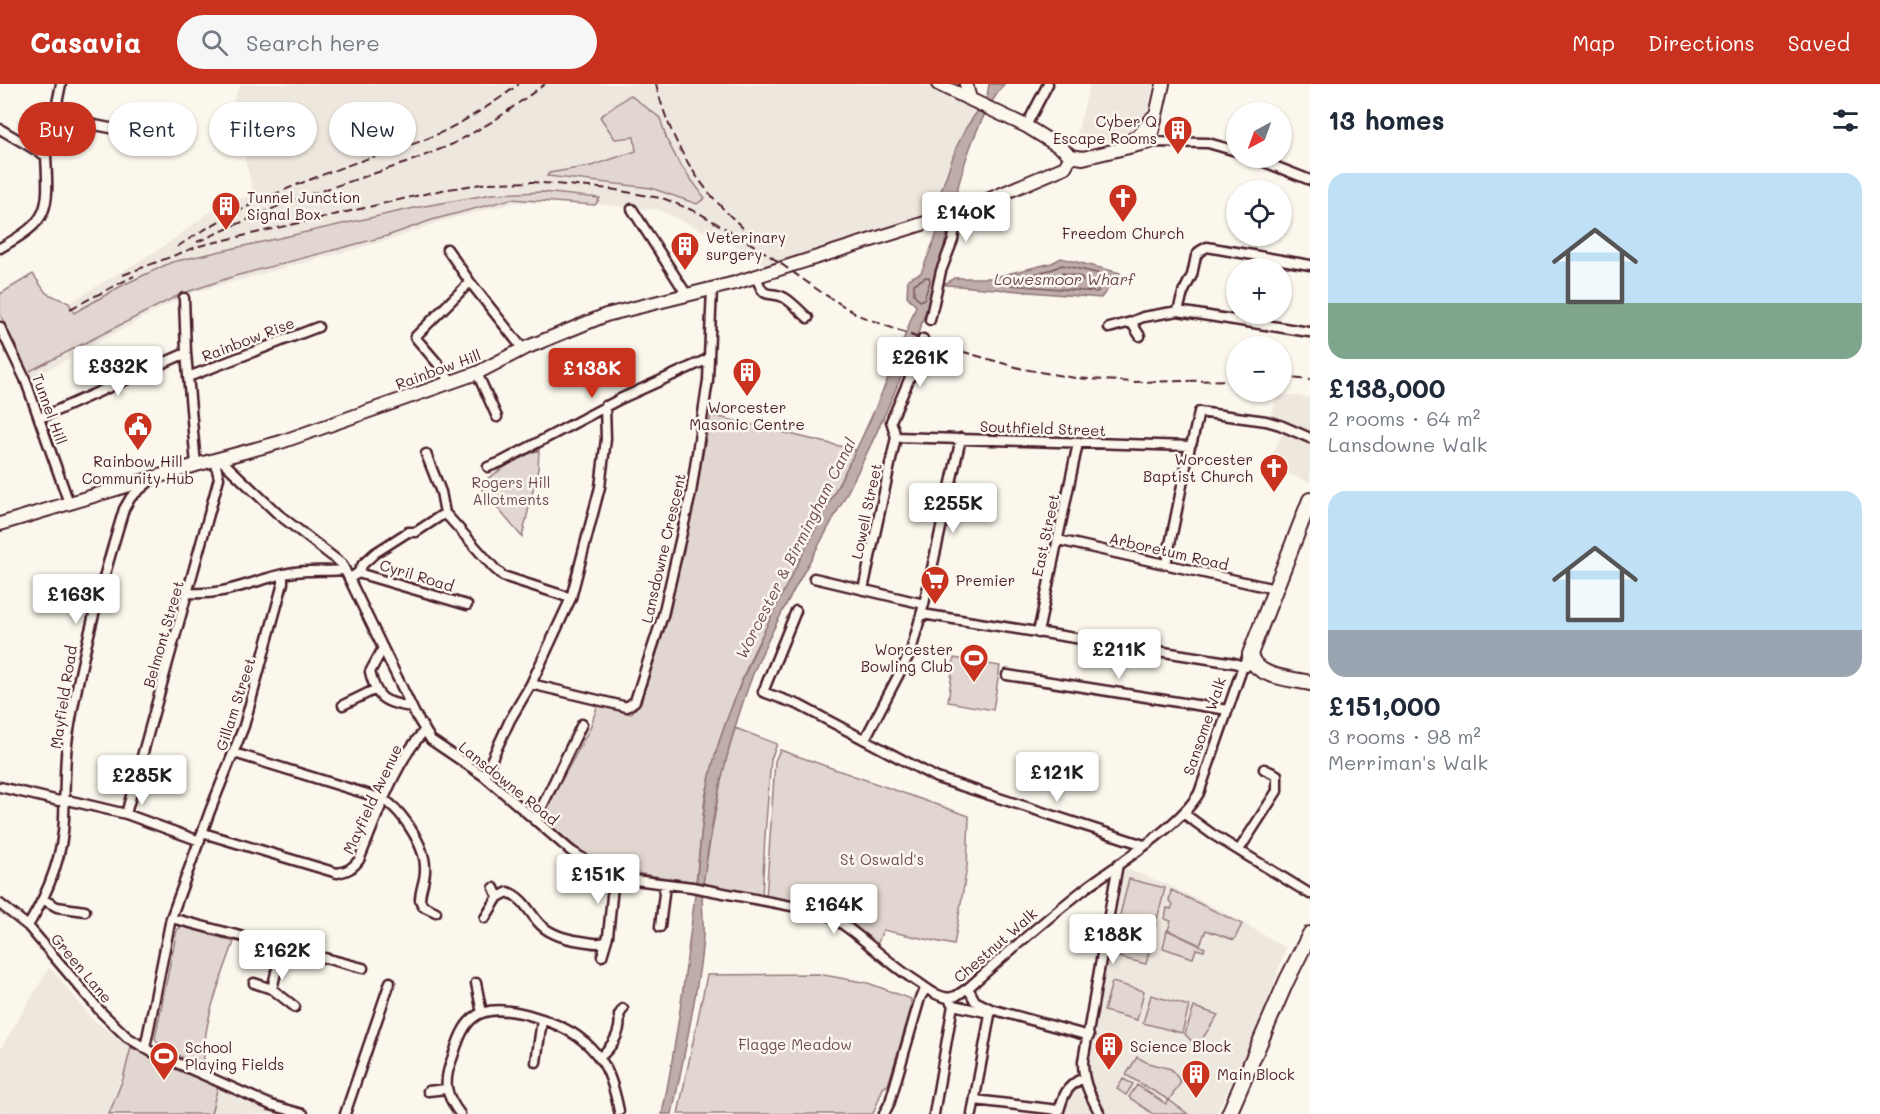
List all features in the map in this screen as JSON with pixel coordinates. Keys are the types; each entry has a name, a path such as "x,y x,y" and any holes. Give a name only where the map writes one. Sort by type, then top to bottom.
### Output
{"main road":[{"path":"938,84 1026,126 1064,149 1071,156 1083,159 1150,142 1162,84"},
{"path":"966,84 973,100"},
{"path":"1114,152 1140,134 1157,111"},
{"name":"Rainbow Hill","path":"0,524 281,442 477,373 523,349 606,315 712,289 955,213 1065,167 1071,156"},
{"name":"Sansome Walk","path":"1252,647 1310,500"},
{"path":"1252,647 1251,661 1261,671 1310,683"},
{"path":"1229,1114 1266,1028 1306,949 1310,934"}],"street":[{"path":"58,102 61,84"},
{"path":"1026,126 1048,84"},
{"path":"0,129 18,140"},
{"path":"1150,142 1208,143 1226,148"},
{"path":"0,248 27,233 37,224 43,212 48,194 46,156"},
{"path":"1279,168 1310,180"},
{"path":"632,209 687,295"},
{"path":"930,320 941,271 953,240 955,213"},
{"path":"1178,311 1183,293 1192,275 1196,256 1207,248 1310,265"},
{"path":"447,249 523,349"},
{"path":"756,276 761,290 770,296 783,297 808,318"},
{"path":"450,382 445,372 415,337 470,282"},
{"name":"Lansdowne Crescent","path":"531,684 627,708 635,701 663,615 691,493 708,380 712,289"},
{"path":"184,298 186,352 196,465"},
{"path":"1109,328 1143,317 1178,311 1310,331"},
{"path":"1131,322 1140,336"},
{"name":"Tunnel Hill","path":"0,327 3,344 25,379 69,503"},
{"name":"Rainbow Rise","path":"189,377 318,327"},
{"name":"Lowell Street","path":"863,590 897,437 891,421 911,375 923,339"},
{"path":"40,418 186,352"},
{"path":"488,467 605,406 708,359"},
{"path":"477,373 497,417"},
{"path":"484,776 510,720 531,684 571,598 600,487 606,439 605,406"},
{"path":"1166,564 1199,412 1273,423 1310,438"},
{"name":"Southfield Street","path":"897,437 1190,446"},
{"path":"865,739 911,651 922,614 961,438"},
{"name":"East Street","path":"1038,633 1078,443"},
{"path":"426,454 441,492 445,513 494,568 503,576 571,598"},
{"name":"Lansdowne Road","path":"218,461 278,514 335,557 347,574 411,707 431,740 484,776 535,821 590,864 614,876 704,889 823,912 834,918 882,958 936,995 985,1012 991,1009"},
{"name":"Belmont Street","path":"126,814 219,478 218,461"},
{"name":"Mayfield Road","path":"28,926 44,900 58,861 64,820 63,799 68,739 80,666 91,620 124,509 131,497 153,478"},
{"path":"188,593 227,592 283,574 307,570 358,573 363,564 375,553 408,532 416,532 445,513"},
{"name":"Arboretum Road","path":"1058,540 1275,589"},
{"name":"Cyril Road","path":"358,573 467,605"},
{"name":"Gillam Street","path":"145,1048 171,918 244,726 263,661 283,583 283,574"},
{"path":"814,578 924,604"},
{"path":"796,611 763,692 799,705 937,778 1144,845"},
{"path":"922,614 1243,666 1261,671"},
{"name":"Sansome Walk","path":"1144,845 1183,813 1198,793 1243,666 1252,647"},
{"path":"383,648 370,672 374,690 390,703 411,707"},
{"path":"1007,675 1228,710"},
{"path":"343,705 374,690"},
{"path":"535,821 582,723"},
{"name":"Mayfield Avenue","path":"201,837 338,873 346,872 355,867 360,860 384,799 409,747 424,731"},
{"path":"234,753 384,799 395,807 420,846 424,857 426,867 420,900 423,906 436,912"},
{"path":"1239,850 1277,791 1277,775 1264,769"},
{"path":"0,787 126,814 201,837"},
{"path":"1183,813 1310,894"},
{"name":"Chestnut Walk","path":"951,1001 1038,925 1144,845"},
{"path":"1100,1114 1083,1078 1083,1061 1118,864"},
{"path":"602,956 609,936 614,876"},
{"path":"1101,876 1112,889"},
{"path":"660,927 665,885"},
{"path":"494,888 498,897"},
{"path":"485,918 498,897 508,892 517,895 539,923 553,934 576,941 600,944 605,942"},
{"path":"44,900 57,907 85,911"},
{"name":"Green Lane","path":"0,904 28,926 101,1012 127,1037 145,1048 271,1105 303,1114"},
{"path":"171,918 363,968"},
{"path":"272,989 282,948"},
{"path":"345,1114 390,982"},
{"path":"254,983 272,989 294,1007"},
{"path":"476,983 482,1013"},
{"path":"884,1114 890,1102 918,1004 926,988"},
{"name":"Lansdowne Road","path":"968,988 975,1001 991,1009 1089,1036"},
{"path":"934,1114 951,1001"},
{"path":"599,1058 617,1035 619,1015 623,1009"},
{"path":"972,1114 991,1009"},
{"path":"460,1114 446,1089 447,1071 466,1026 474,1017 494,1010 513,1012 542,1020 581,1039 599,1058 616,1096 619,1111"},
{"path":"536,1062 542,1020"},
{"path":"975,1101 1058,1112 1071,1083 1083,1078"},
{"path":"428,1090 446,1089"}],"shaded area":[{"path":"241,84 923,84 976,111 948,170 941,191 944,194 942,209 766,267 752,254 659,210 561,201 514,203 438,222 396,238 187,294 29,380 0,314 0,294 33,274 46,293 69,303 161,248 216,208 254,194 244,156 317,156 317,102 233,102"},
{"path":"1090,84 1154,84 1146,117 1138,129 1129,136 1116,140 1096,141 1076,138"},
{"path":"1292,395 1310,398 1310,482 1267,467 1283,432 1269,426 1275,402 1292,402"},
{"path":"1124,868 1166,884 1230,915 1286,948 1259,1026 1216,1114 1103,1114 1086,1080 1084,1064 1094,1035"},
{"path":"49,968 92,1019 131,1047 123,1079 109,1114 0,1113 0,1050"},
{"path":"218,1086 287,1114 211,1114"},
{"path":"1075,1086 1096,1114 1062,1114 1071,1087"}],"green space":[{"path":"630,95 660,118 667,140 679,163 705,198 697,204 651,188 547,176 549,173 591,166 636,151 634,137 615,139 600,117"},
{"path":"542,192 600,198 595,205 511,199 432,220 387,236 235,276 181,294 26,373 0,314 0,294 33,274 46,293 69,303 74,313 123,285 172,262 419,207 492,194"},
{"path":"711,415 856,450 753,653 737,692 719,742 705,797 696,882 638,874 610,866 584,853 542,817 590,728 598,704 631,714 641,702 670,612"},
{"name":"Rogers Hill Allotments","path":"539,450 538,469 522,537 478,485 520,457"},
{"name":"Worcester Bowling Club","path":"954,658 1000,666 993,710 948,702"},
{"path":"735,728 777,744 771,759 762,898 702,887 722,774"},
{"name":"St Oswald's","path":"780,750 969,816 967,867 954,945 883,930 877,945 834,909 819,904 766,899 775,761"},
{"path":"1129,879 1165,888 1146,964 1110,955"},
{"path":"1171,890 1242,924 1234,940 1206,930 1200,945 1168,930 1171,921 1165,919 1167,908 1171,909 1173,904 1169,901"},
{"path":"183,926 234,942 208,1020 204,1068 159,1046 155,1038 177,930"},
{"path":"1167,930 1205,948 1204,951 1196,949 1193,958 1163,948"},
{"name":"Flagge Meadow","path":"818,974 868,983 911,999 911,1009 888,1085 883,1088 873,1114 678,1114 707,975"},
{"path":"1112,982 1144,991 1137,1020 1104,1011"},
{"path":"1151,995 1189,1006 1182,1033 1143,1023"},
{"path":"1194,1007 1218,1015 1197,1047 1185,1034"},
{"name":"School Playing Fields","path":"131,1047 165,1065 218,1086 211,1114 109,1114 123,1079"},
{"path":"1137,1057 1148,1063 1171,1069 1181,1082 1169,1100 1126,1075"},
{"path":"1123,1079 1133,1084 1126,1095 1117,1089"},
{"path":"1137,1085 1166,1104 1169,1100 1188,1114 1153,1114 1129,1097"}],"water":[{"name":"Lowesmoor Wharf","path":"989,84 1004,84 989,106 968,153 936,280 947,283 954,278 991,278 1052,263 1061,258 1120,273 1101,298 935,284 906,366 883,419 845,497 774,629 753,674 735,726 711,832 702,890 701,958 684,1056 672,1114 662,1114 681,1005 706,796 720,739 765,629 855,452 887,380 916,306 907,296 908,279 921,273 938,231 944,194 941,191 956,148 966,128 987,97"}],"railway":[{"path":"177,247 217,222 280,192 441,133 476,114 519,84"},
{"path":"197,242 290,201 406,163 453,144 495,120 545,84"},
{"path":"656,84 671,129 691,167 717,202 751,235"},
{"path":"123,275 199,246 442,190 488,183 533,182 610,189 665,199 699,213 760,249 858,315 929,342 1023,369 1075,378 1133,382 1226,380"},
{"path":"70,309 134,276"},
{"path":"1292,378 1310,380"}],"place":[{"name":"Cyber Q Escape Rooms","path":"1178,156"},
{"name":"Freedom Church","path":"1123,224"},
{"name":"Tunnel Junction Signal Box","path":"226,232"},
{"name":"Veterinary surgery","path":"685,272"},
{"name":"Worcester Masonic Centre","path":"747,398"},
{"name":"Rainbow Hill Community Hub","path":"138,452"},
{"name":"Worcester Baptist Church","path":"1274,494"},
{"name":"Premier","path":"935,606"},
{"name":"Worcester Bowling Club","path":"974,684"},
{"name":"Science Block","path":"1109,1072"},
{"name":"School Playing Fields","path":"164,1082"},
{"name":"Main Block","path":"1196,1100"}],"water label":[{"name":"Worcester & Birmingham Canal","path":"795,548"}]}
